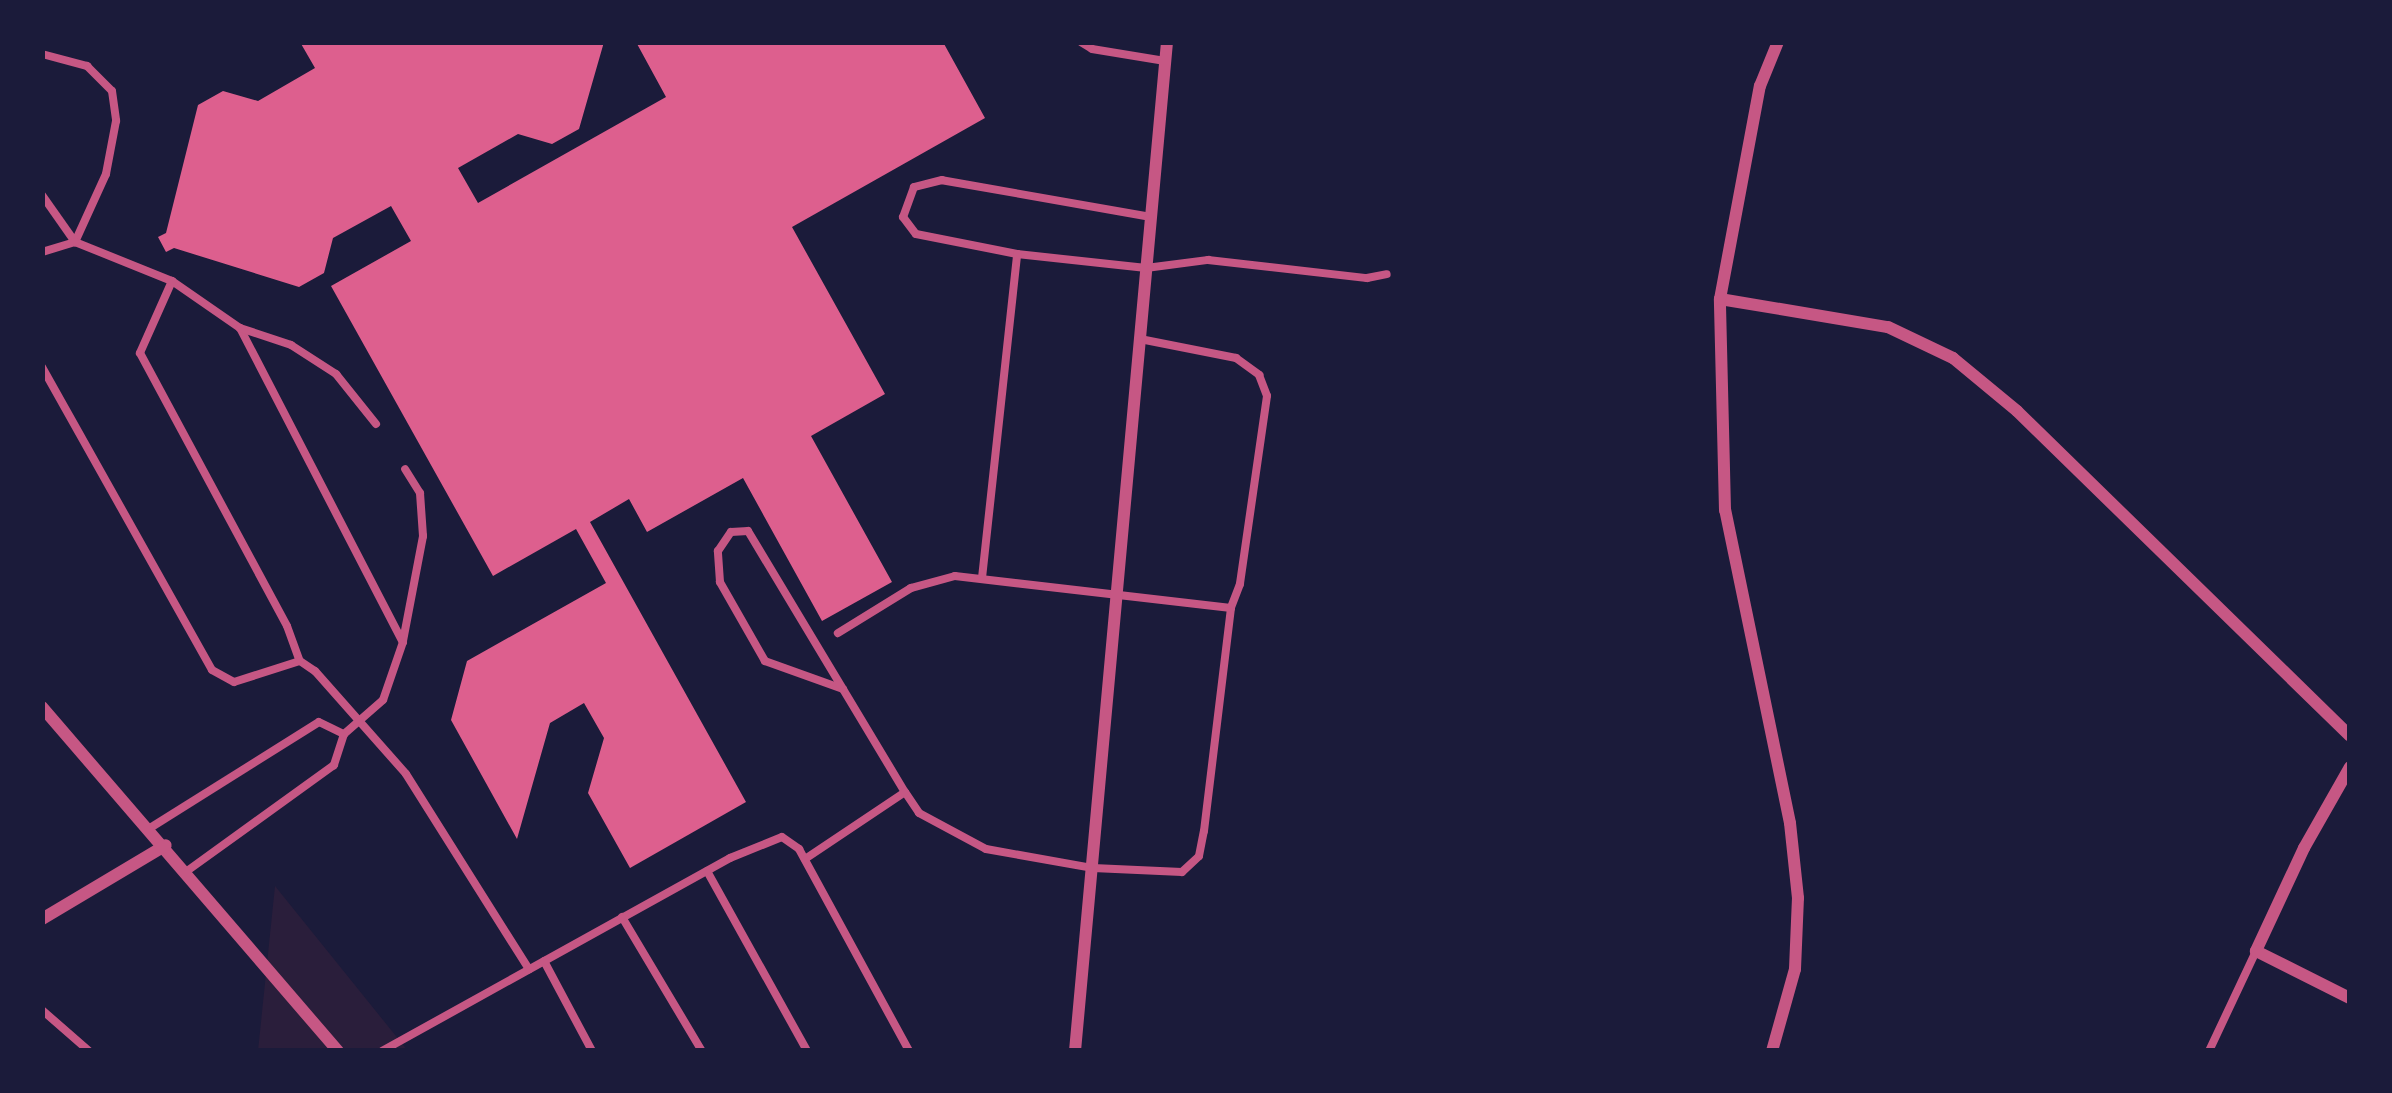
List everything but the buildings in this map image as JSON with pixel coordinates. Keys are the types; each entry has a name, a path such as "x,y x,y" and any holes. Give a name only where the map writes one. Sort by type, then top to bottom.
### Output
{"street":[{"path":"1075,1051 1167,42"},
{"path":"1772,1051 1796,969 1798,898 1790,823 1725,510 1720,299 1760,86 1778,42"},
{"path":"1720,299 1888,328 1953,358 2017,411 2347,727"},
{"path":"42,707 166,845 338,1051"},
{"path":"2350,767 2303,848 2255,951 2350,998"},
{"path":"42,919 166,845"}],"lane":[{"path":"1081,42 1092,50 1165,61"},
{"path":"42,55 87,66 112,91 116,121 106,174 75,242 42,252"},
{"path":"1151,218 942,180 914,187 902,217 916,234 1017,254 1146,268 1208,260 1367,278 1387,274"},
{"path":"42,195 75,242 172,281 240,328 291,345 336,374 376,424"},
{"path":"982,578 1017,254"},
{"path":"172,281 140,352 287,626 300,661 406,774 529,969"},
{"path":"240,328 403,642"},
{"path":"843,689 765,662 720,582 718,551 731,532 748,531 919,814 986,849 1093,868 1182,872 1198,856 1231,608 1240,584 1267,397 1259,375 1236,358 1140,339"},
{"path":"42,367 212,670 234,682 300,661"},
{"path":"187,871 334,765 344,734 382,700 403,642 424,536 420,494 405,469"},
{"path":"838,634 911,588 955,575 1231,608"},
{"path":"150,827 319,722 344,734"},
{"path":"805,859 904,792"},
{"path":"382,1051 707,871 782,837 805,859 909,1051"},
{"path":"707,871 807,1051"},
{"path":"622,917 702,1051"},
{"path":"2209,1051 2255,951"},
{"path":"544,961 592,1051"},
{"path":"42,1010 89,1051"}],"shaded area":[{"path":"275,886 408,1051 258,1051"}]}
